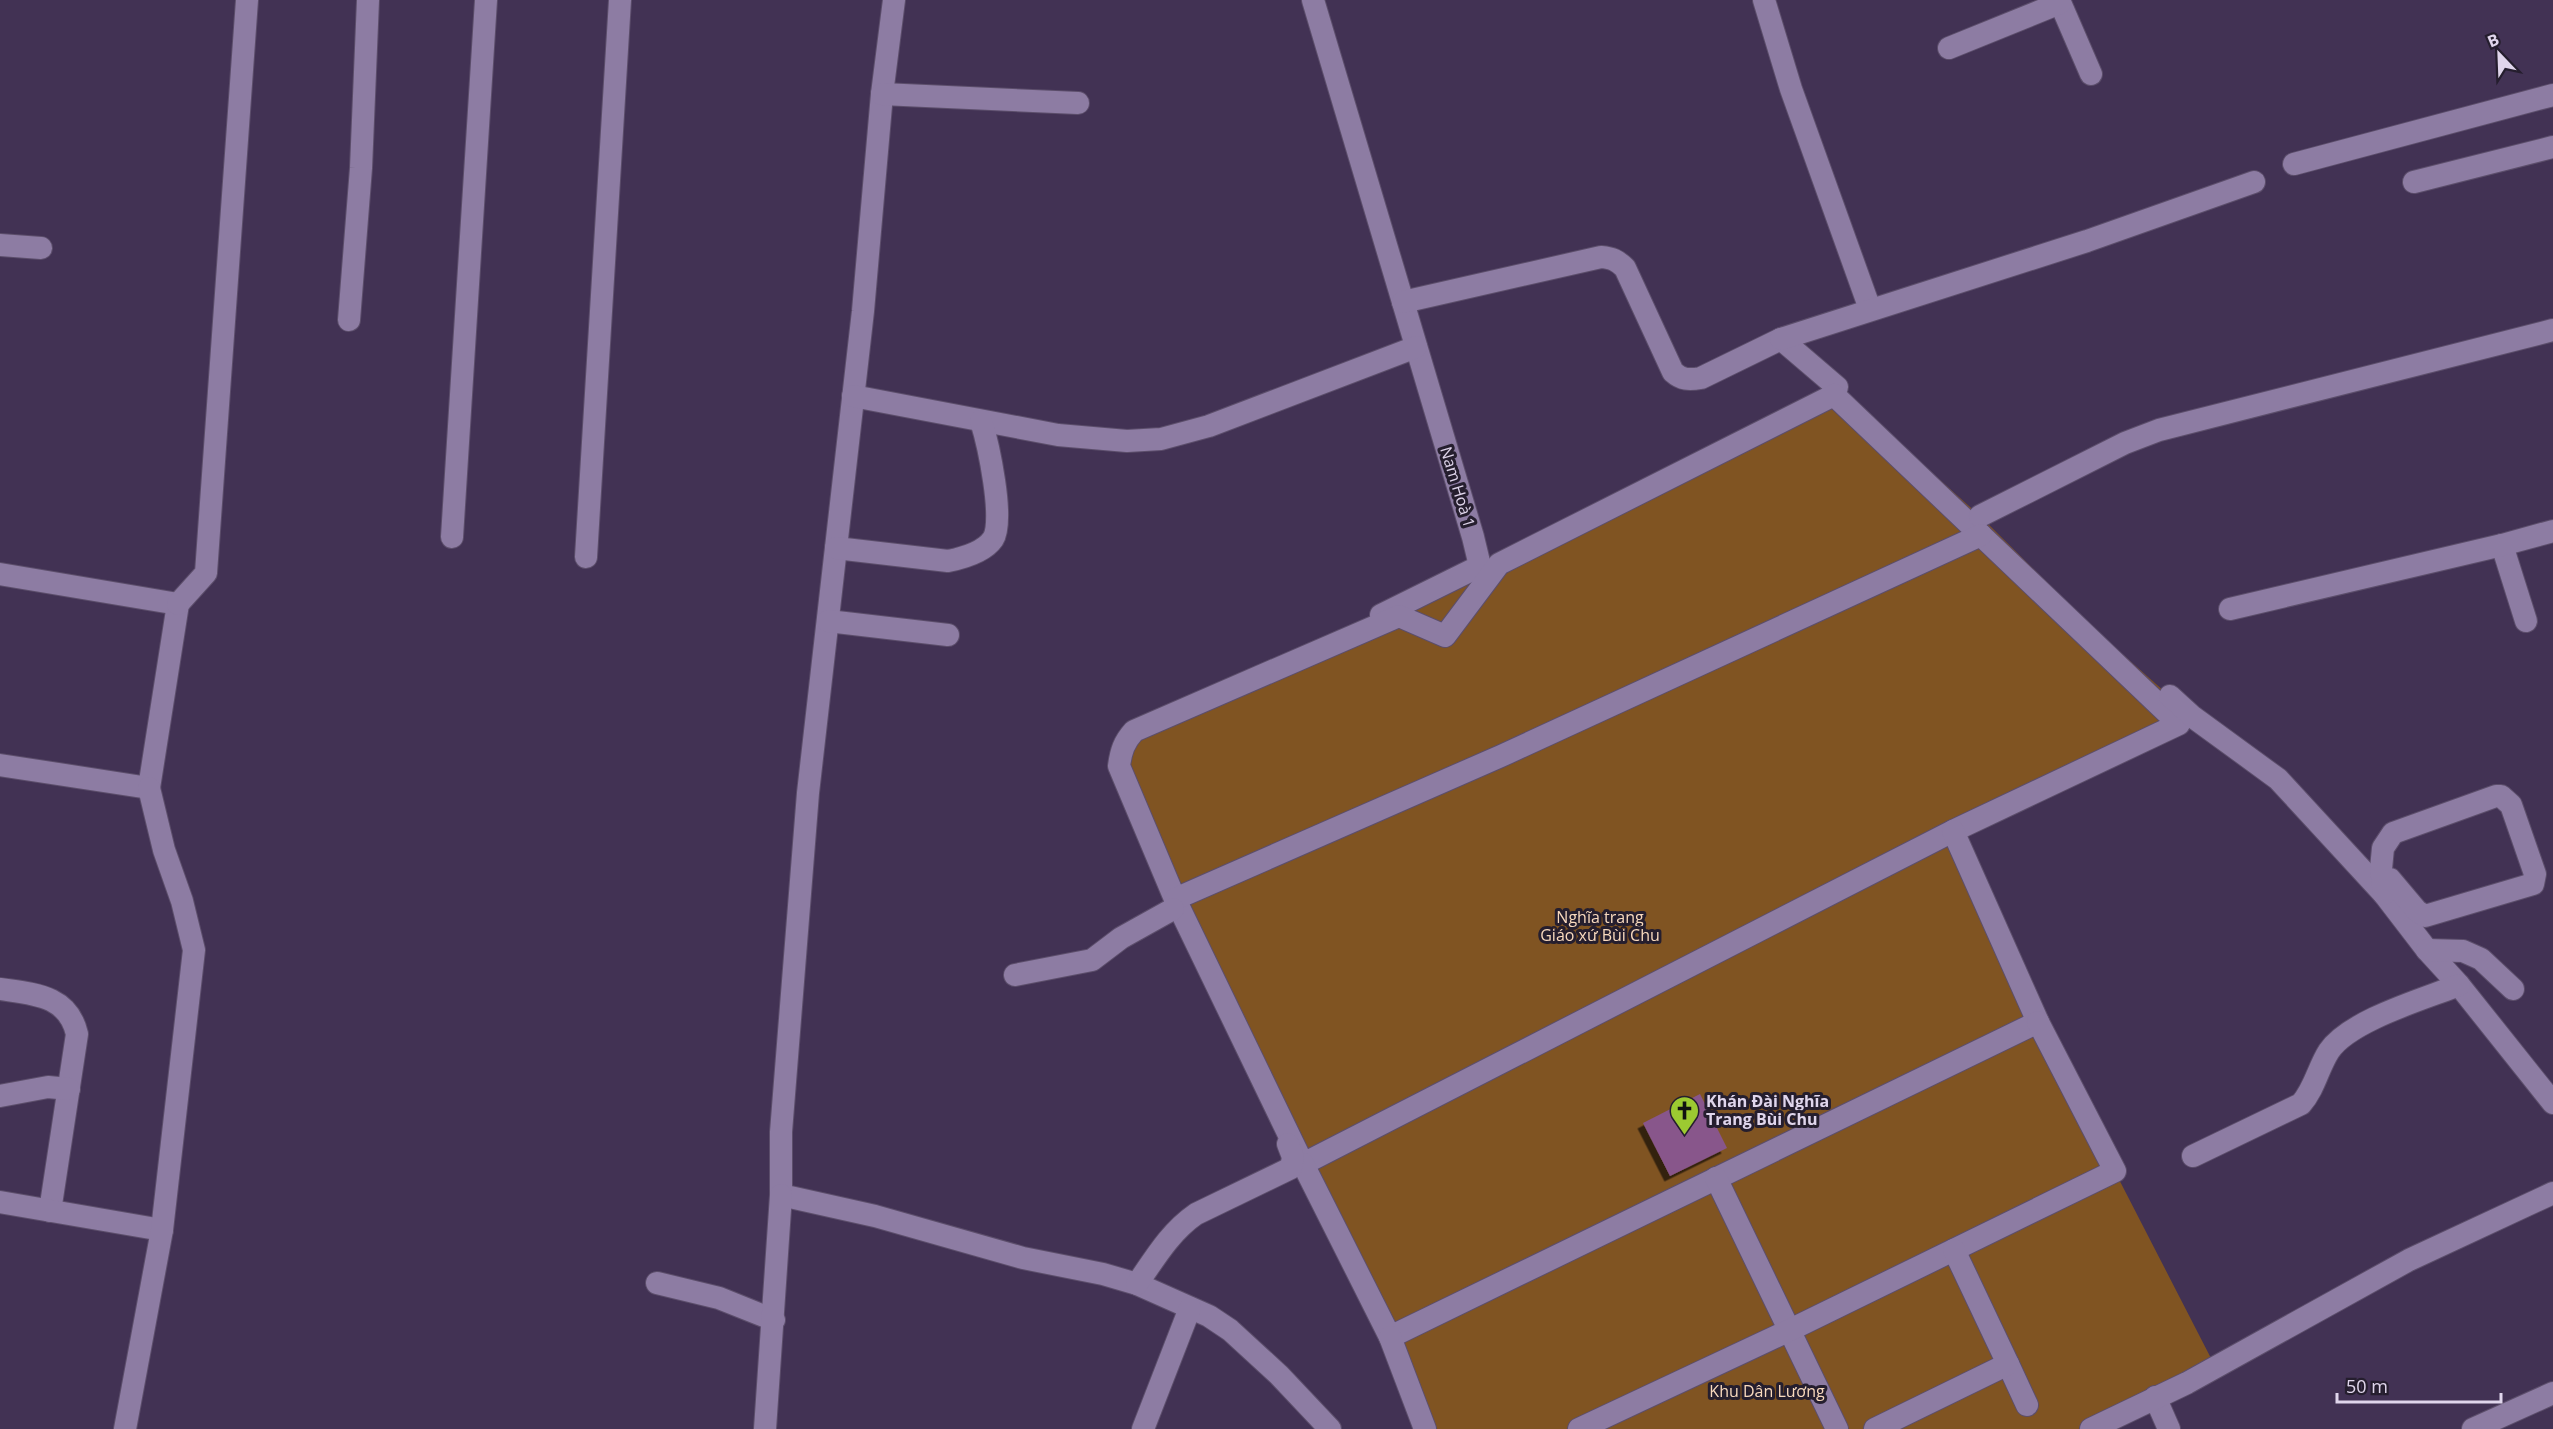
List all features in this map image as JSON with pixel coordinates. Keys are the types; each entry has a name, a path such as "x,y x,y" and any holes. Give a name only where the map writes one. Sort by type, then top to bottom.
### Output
{"street":[{"path":"125,1429 162,1230 194,950 185,910 164,850 149,788 178,604 206,573 247,0"},
{"path":"349,320 361,168 368,0"},
{"path":"452,537 486,0"},
{"path":"586,557 620,0"},
{"path":"765,1429 781,1196 781,1132 807,805 853,396 882,94 894,0"},
{"name":"Nam Hoà 1","path":"1313,0 1480,566"},
{"path":"1764,0 1791,89 1870,309"},
{"path":"1949,48 2060,1 2091,74"},
{"path":"882,94 1078,103"},
{"path":"2294,164 2553,95"},
{"path":"2414,182 2553,147"},
{"path":"1403,302 1592,259 1610,258 1617,260 1625,268 1673,372 1680,378 1690,380 1701,378 1781,339 2086,241 2254,182"},
{"path":"0,245 41,248"},
{"path":"1015,975 1092,960 1121,938 1174,904 1512,751 1981,525 2125,443 2159,430 2553,330"},
{"path":"1303,1164 1953,831 2179,724 1981,525 1837,387 1781,339"},
{"path":"853,396 1058,435 1127,441 1161,439 1209,426 1416,347"},
{"path":"1137,1284 1170,1237 1182,1224 1196,1214 1284,1173 1293,1164 1288,1143 1123,797 1113,765 1120,740 1131,728 1335,637 1837,387"},
{"path":"1425,1429 1390,1337 1174,904 1119,766 1125,741 1134,731 1400,616 1445,636 1499,564 1834,395 2193,717 2278,779 2384,894 2427,951 2459,985 2550,1094"},
{"path":"836,548 948,561 962,559 989,544 994,536 996,510 989,446 981,421"},
{"path":"2230,609 2502,546 2553,531"},
{"path":"2502,546 2526,621"},
{"path":"0,574 178,604"},
{"path":"828,621 948,635"},
{"path":"0,765 149,788"},
{"path":"2381,869 2417,911 2425,916 2435,915 2533,884 2535,879 2511,805 2501,796 2393,833 2383,848 2381,869 2384,894"},
{"path":"1579,1429 1790,1330 2115,1171 2038,1022 1953,831"},
{"path":"2427,951 2463,951 2481,959 2513,989"},
{"path":"2193,1156 2301,1104 2311,1093 2328,1053 2338,1040 2355,1027 2459,985"},
{"path":"0,989 49,998 66,1009 74,1022 77,1035 50,1211"},
{"path":"1390,1337 2038,1022"},
{"path":"0,1096 48,1087 69,1089"},
{"path":"1716,1178 1838,1429"},
{"path":"2091,1429 2187,1383 2409,1260 2553,1193"},
{"path":"781,1196 875,1216 1023,1258 1103,1274 1137,1284 1190,1308 1230,1330 1279,1375 1327,1428"},
{"path":"0,1202 162,1230"},
{"path":"1954,1250 2027,1405"},
{"path":"657,1283 719,1298 774,1320"},
{"path":"1143,1429 1190,1308"},
{"path":"1875,1429 2008,1364"},
{"path":"2474,1429 2553,1393"},
{"path":"2155,1398 2169,1429"}],"green space":[{"name":"Nghĩa trang Giáo xứ Bùi Chu","path":"1837,387 1980,516 2092,627 2193,717 1961,833 2038,1022 2215,1366 2081,1429 1425,1429 1112,765 1131,728 1429,592"}],"building":[{"name":"Khán Đài Nghĩa Trang Bùi Chu","path":"1700,1094 1727,1148 1670,1176 1643,1123"}],"place":[{"name":"Khán Đài Nghĩa Trang Bùi Chu","path":"1685,1136"}],"park label":[{"name":"Khu Dân Lương","path":"1767,1391"}]}
